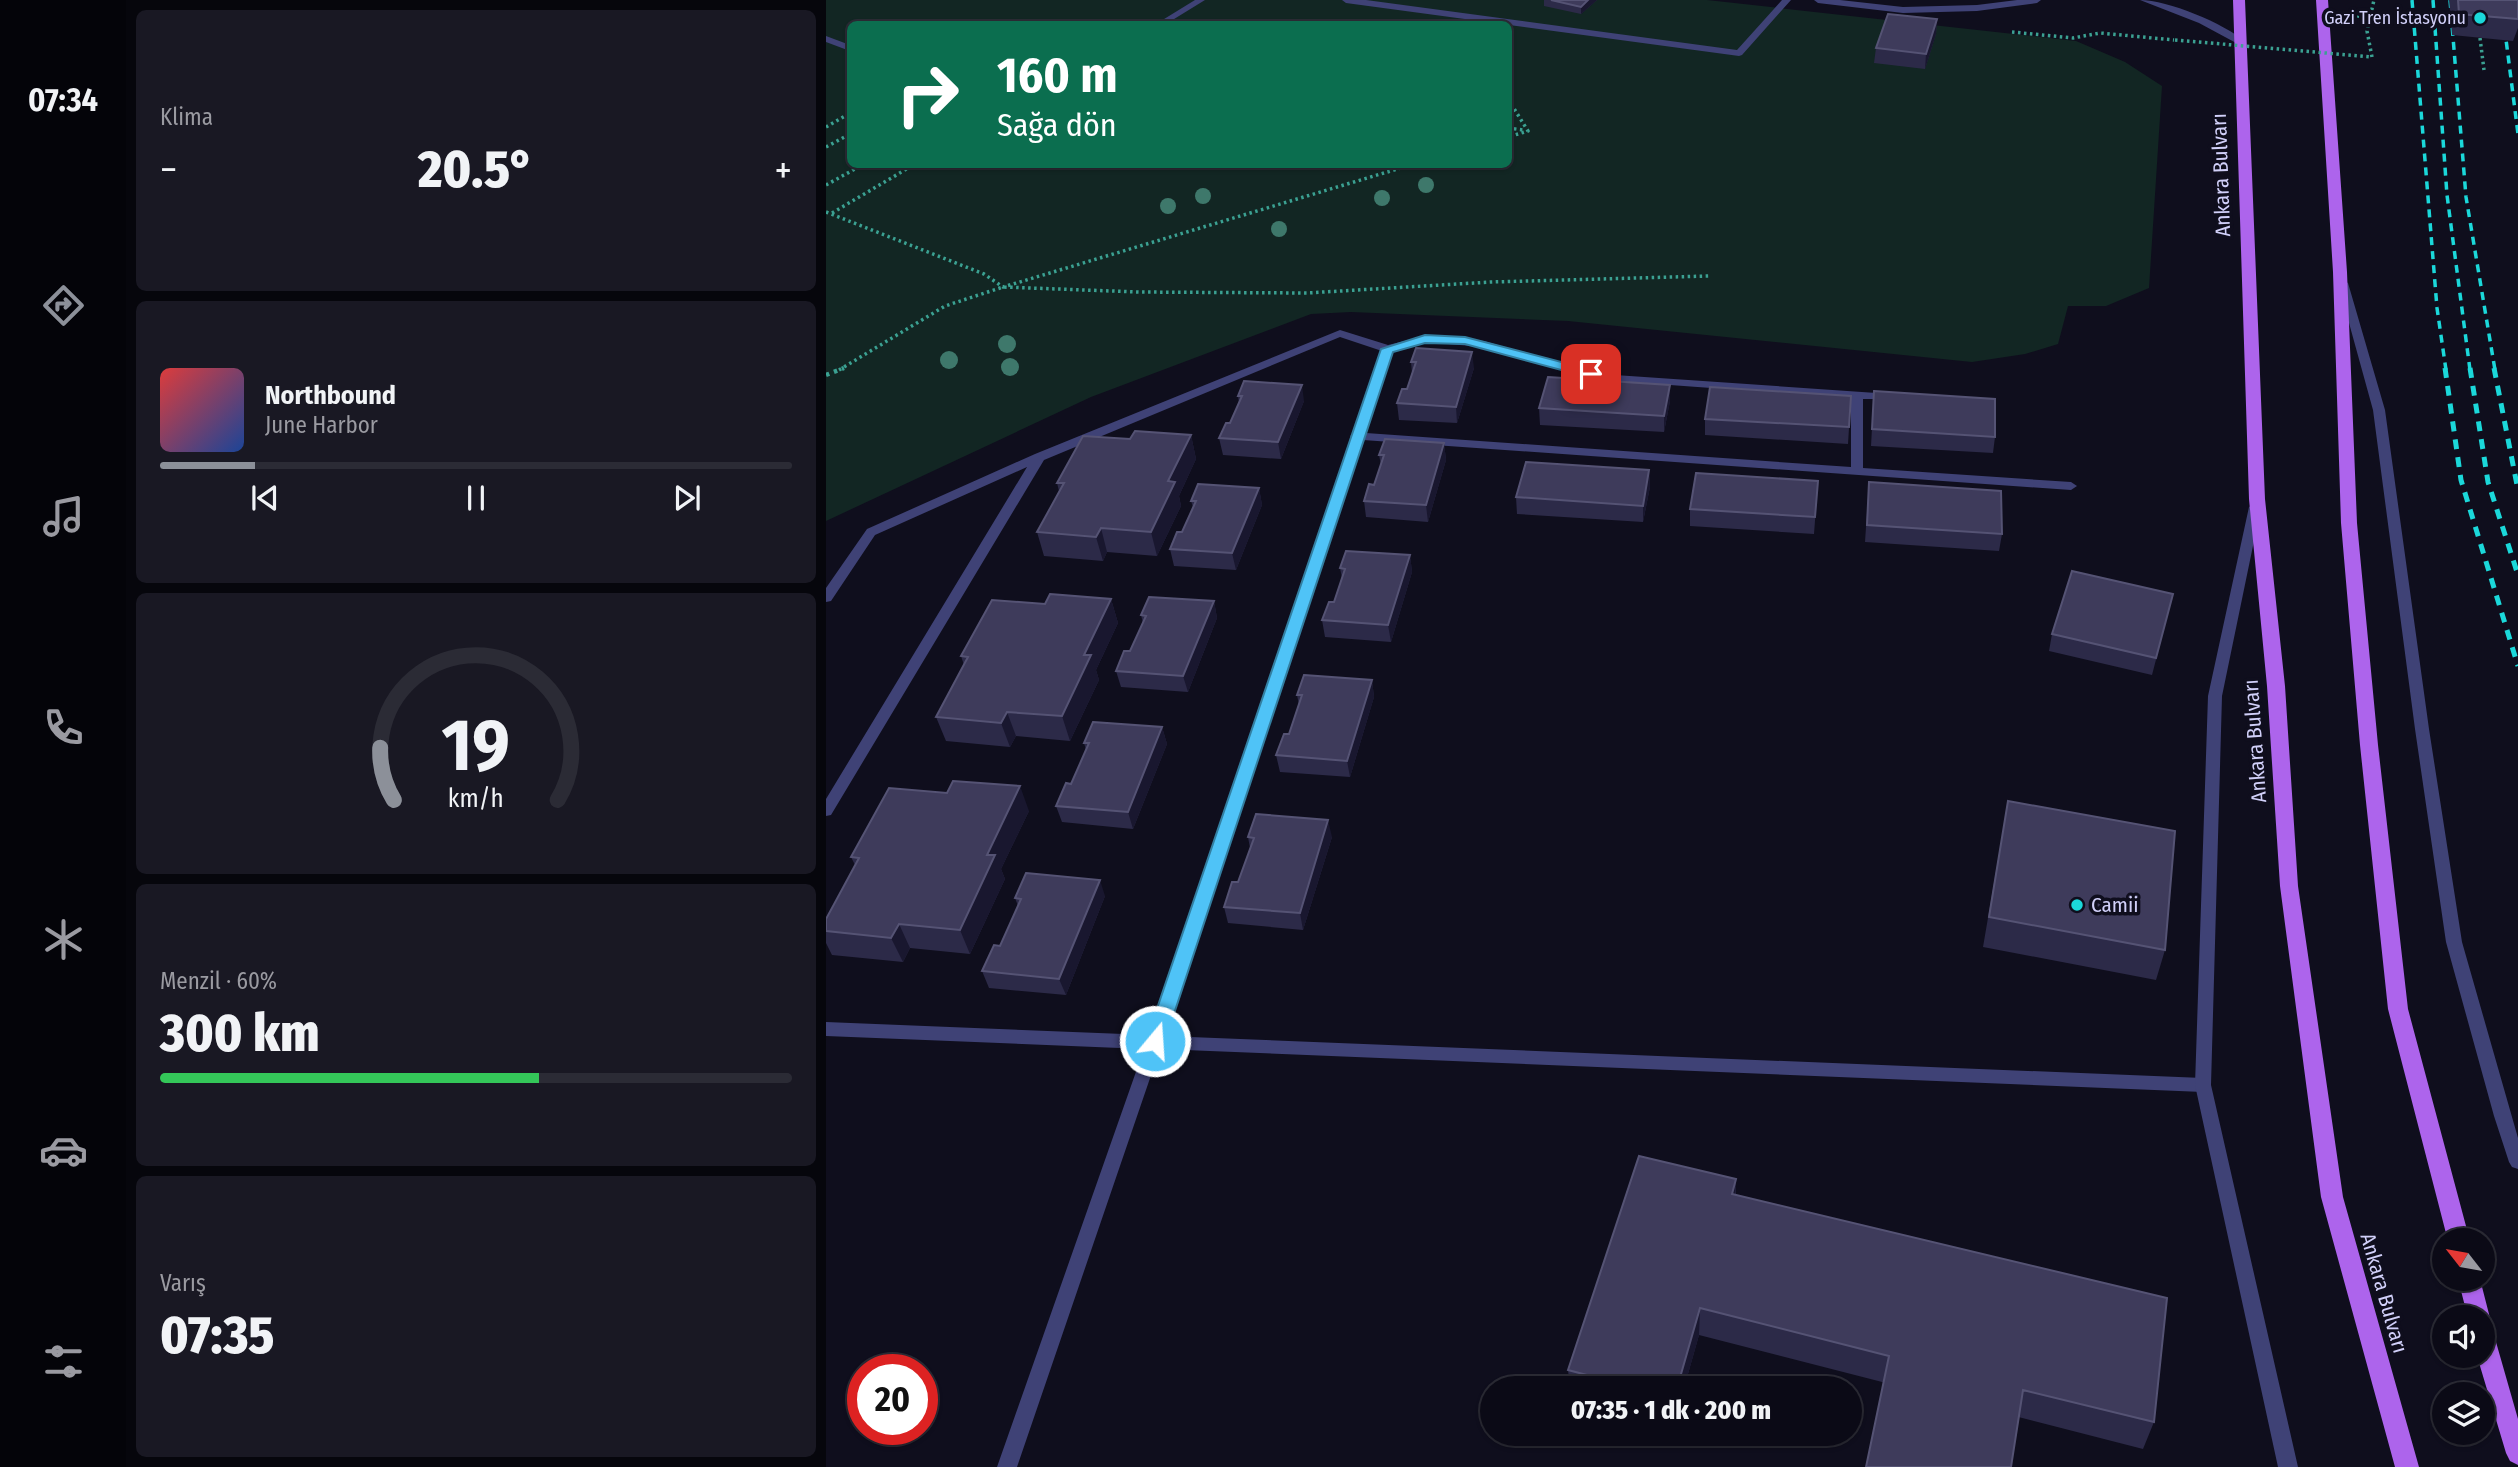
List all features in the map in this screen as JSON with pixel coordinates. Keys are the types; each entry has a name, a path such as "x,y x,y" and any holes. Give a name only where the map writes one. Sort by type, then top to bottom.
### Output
{"main road":[{"name":"Ankara Bulvarı","path":"2239,0 2257,499 2276,686 2289,886 2332,1197 2407,1467"},
{"path":"2322,0 2340,272 2349,523 2369,746 2398,1009 2456,1228"},
{"path":"2492,1368 2518,1453"}],"street":[{"path":"1165,21 1201,0"},
{"path":"1346,0 1502,21"},
{"path":"1512,22 1739,53 1787,0"},
{"path":"1818,0 1903,10 1977,8 2037,0"},
{"path":"2144,0 2203,21 2241,42"},
{"path":"826,39 847,47"},
{"path":"2340,272 2379,410 2454,942 2502,1116 2518,1162"},
{"path":"826,598 871,532 1039,457 1340,333 1388,349 1425,339 1465,341 1503,348 1568,369 1615,378 1910,398"},
{"path":"1007,1467 1155,1041 1356,436 1388,349"},
{"path":"1857,394 1857,471"},
{"path":"1356,436 2071,486"},
{"path":"826,811 1039,457"},
{"path":"2257,499 2216,696 2203,1085 2288,1467"},
{"path":"826,1028 2203,1085"}],"path":[{"path":"2100,33 2372,57 2368,31 2374,0"},
{"path":"2480,38 2484,69"},
{"path":"1512,105 1528,131"},
{"path":"826,127 847,115"},
{"path":"1512,129 1528,131"},
{"path":"1512,135 1528,131"},
{"path":"826,147 847,136"},
{"path":"826,185 857,168"},
{"path":"828,213 908,168"},
{"path":"826,375 846,367 945,306 1402,168"},
{"path":"828,213 984,274 1003,287 1041,290 1307,293 1491,282 1709,276"}],"green space":[{"path":"826,0 1707,0 2076,41 2125,62 2162,86 2149,288 2106,306 2068,306 2058,344 2025,354 1972,362 1568,321 1351,312 1311,314 1091,397 826,521"}],"building":[{"path":"1551,0 1588,0 1581,7"},
{"path":"2458,0 2518,0 2518,19 2459,14"},
{"path":"1888,14 1937,19 1926,54 1876,48"},
{"path":"1416,348 1472,352 1456,407 1397,403 1402,389 1407,389 1416,362 1411,362"},
{"path":"1548,377 1670,385 1664,416 1539,408"},
{"path":"1244,381 1302,385 1278,442 1219,438 1226,423 1230,423 1242,396 1238,396"},
{"path":"1710,387 1851,396 1849,427 1705,419"},
{"path":"1874,391 1995,399 1995,437 1872,429"},
{"path":"1135,431 1191,435 1168,481 1175,482 1151,532 1101,528 1096,537 1037,532 1064,483 1057,483 1083,436 1130,439"},
{"path":"1385,439 1444,443 1426,505 1364,501 1369,484 1374,485 1384,455 1379,455"},
{"path":"1526,462 1649,470 1643,506 1516,497"},
{"path":"1696,473 1818,481 1815,517 1690,509"},
{"path":"1869,482 2001,491 2002,534 1867,525"},
{"path":"1198,484 1259,488 1232,553 1170,549 1177,532 1182,532 1196,501 1191,501"},
{"path":"1346,551 1410,555 1388,625 1322,620 1329,602 1334,602 1345,569 1340,568"},
{"path":"2072,571 2173,594 2156,658 2052,634"},
{"path":"1050,594 1111,599 1084,655 1091,655 1062,716 1007,712 1001,723 936,717 968,657 961,656 992,600 1045,604"},
{"path":"1149,597 1214,601 1183,676 1116,671 1124,651 1130,651 1146,616 1141,615"},
{"path":"1304,675 1372,680 1347,761 1276,755 1284,734 1289,734 1302,695 1297,695"},
{"path":"1093,722 1162,727 1128,812 1056,806 1066,783 1071,784 1089,743 1084,743"},
{"path":"953,781 1020,786 987,855 995,855 960,930 899,924 891,938 826,931 826,919 859,858 851,857 889,788 947,793"},
{"name":"Camii","path":"2008,801 2175,831 2165,950 1989,917"},
{"path":"1256,814 1328,820 1300,913 1224,907 1232,882 1238,882 1254,838 1248,837"},
{"path":"1026,873 1100,880 1059,979 982,971 994,945 1000,946 1021,899 1015,898"},
{"path":"1639,1156 1736,1179 1732,1194 2167,1298 2154,1422 2023,1390 2011,1467 1866,1467 1889,1356 1700,1308 1680,1376 1591,1376 1568,1370"}],"railway":[{"path":"2412,0 2437,308 2446,370"},
{"path":"2433,0 2447,195 2470,370"},
{"path":"2450,0 2466,197 2495,370"},
{"path":"2501,0 2518,134"},
{"path":"2445,368 2461,480 2518,666"},
{"path":"2470,368 2488,482 2518,575"},
{"path":"2494,368 2518,490"}],"place":[{"name":"Gazi Tren İstasyonu","path":"2480,18"},
{"name":"Camii","path":"2077,905"}],"route":[{"path":"1155,1041 1356,436 1388,349 1425,339 1465,341 1503,348 1591,374"}]}
